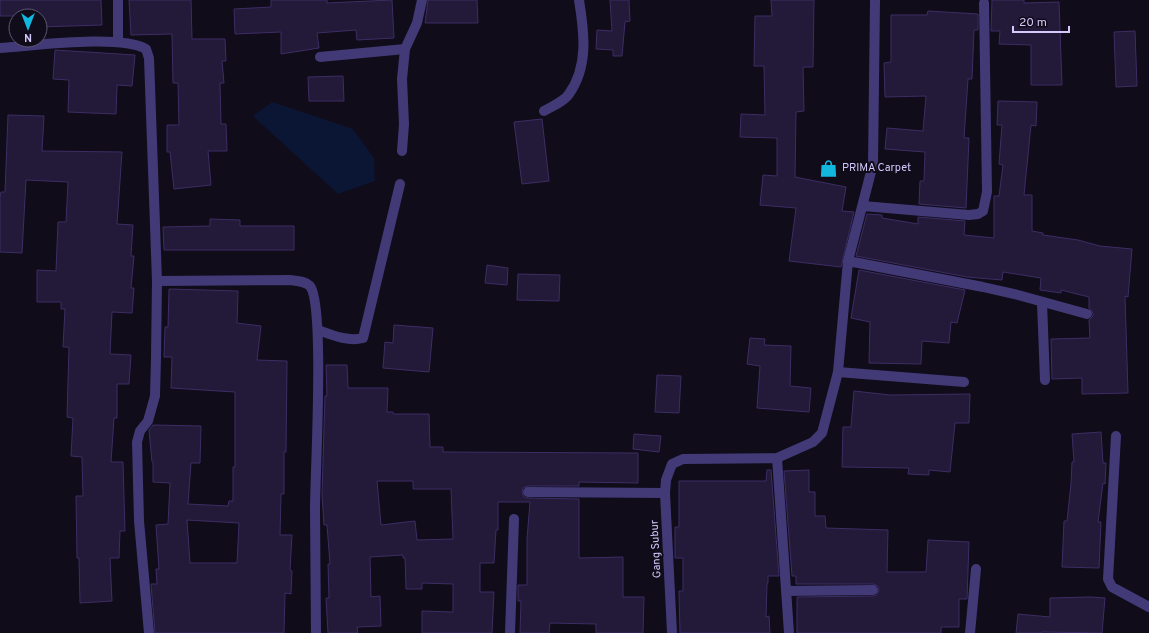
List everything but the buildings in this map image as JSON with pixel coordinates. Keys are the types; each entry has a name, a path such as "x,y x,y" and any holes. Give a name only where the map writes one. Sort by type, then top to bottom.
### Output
{"street":[{"path":"118,0 118,42"},
{"path":"402,151 404,124 402,79 405,49 417,24 422,0"},
{"path":"544,111 569,94 581,69 584,52 579,0"},
{"path":"789,633 777,458 813,442 822,433 838,372 848,261 873,164 875,0"},
{"path":"863,206 970,215 978,214 983,211 986,206 984,3"},
{"path":"0,48 118,42 139,45 146,49 149,58 157,281 155,396 148,421 140,431 137,442 139,520 150,633"},
{"path":"320,57 405,49"},
{"path":"318,330 339,338 363,338 380,262 400,184"},
{"path":"848,261 983,287 1087,314"},
{"path":"157,281 290,280 304,282 310,286 314,294 318,330 315,509 316,633"},
{"path":"1042,303 1045,380"},
{"path":"838,372 964,382"},
{"path":"1116,436 1108,578 1112,587 1149,607"},
{"name":"Gang Subur","path":"672,633 665,493 666,480 672,464 683,459 777,458"},
{"path":"528,492 665,493"},
{"path":"510,633 514,519"},
{"path":"970,633 976,569"},
{"path":"786,591 873,590"}],"water":[{"path":"272,102 353,129 374,158 375,181 338,194 253,116"}],"place":[{"name":"PRIMA Carpet","path":"829,168"}]}
